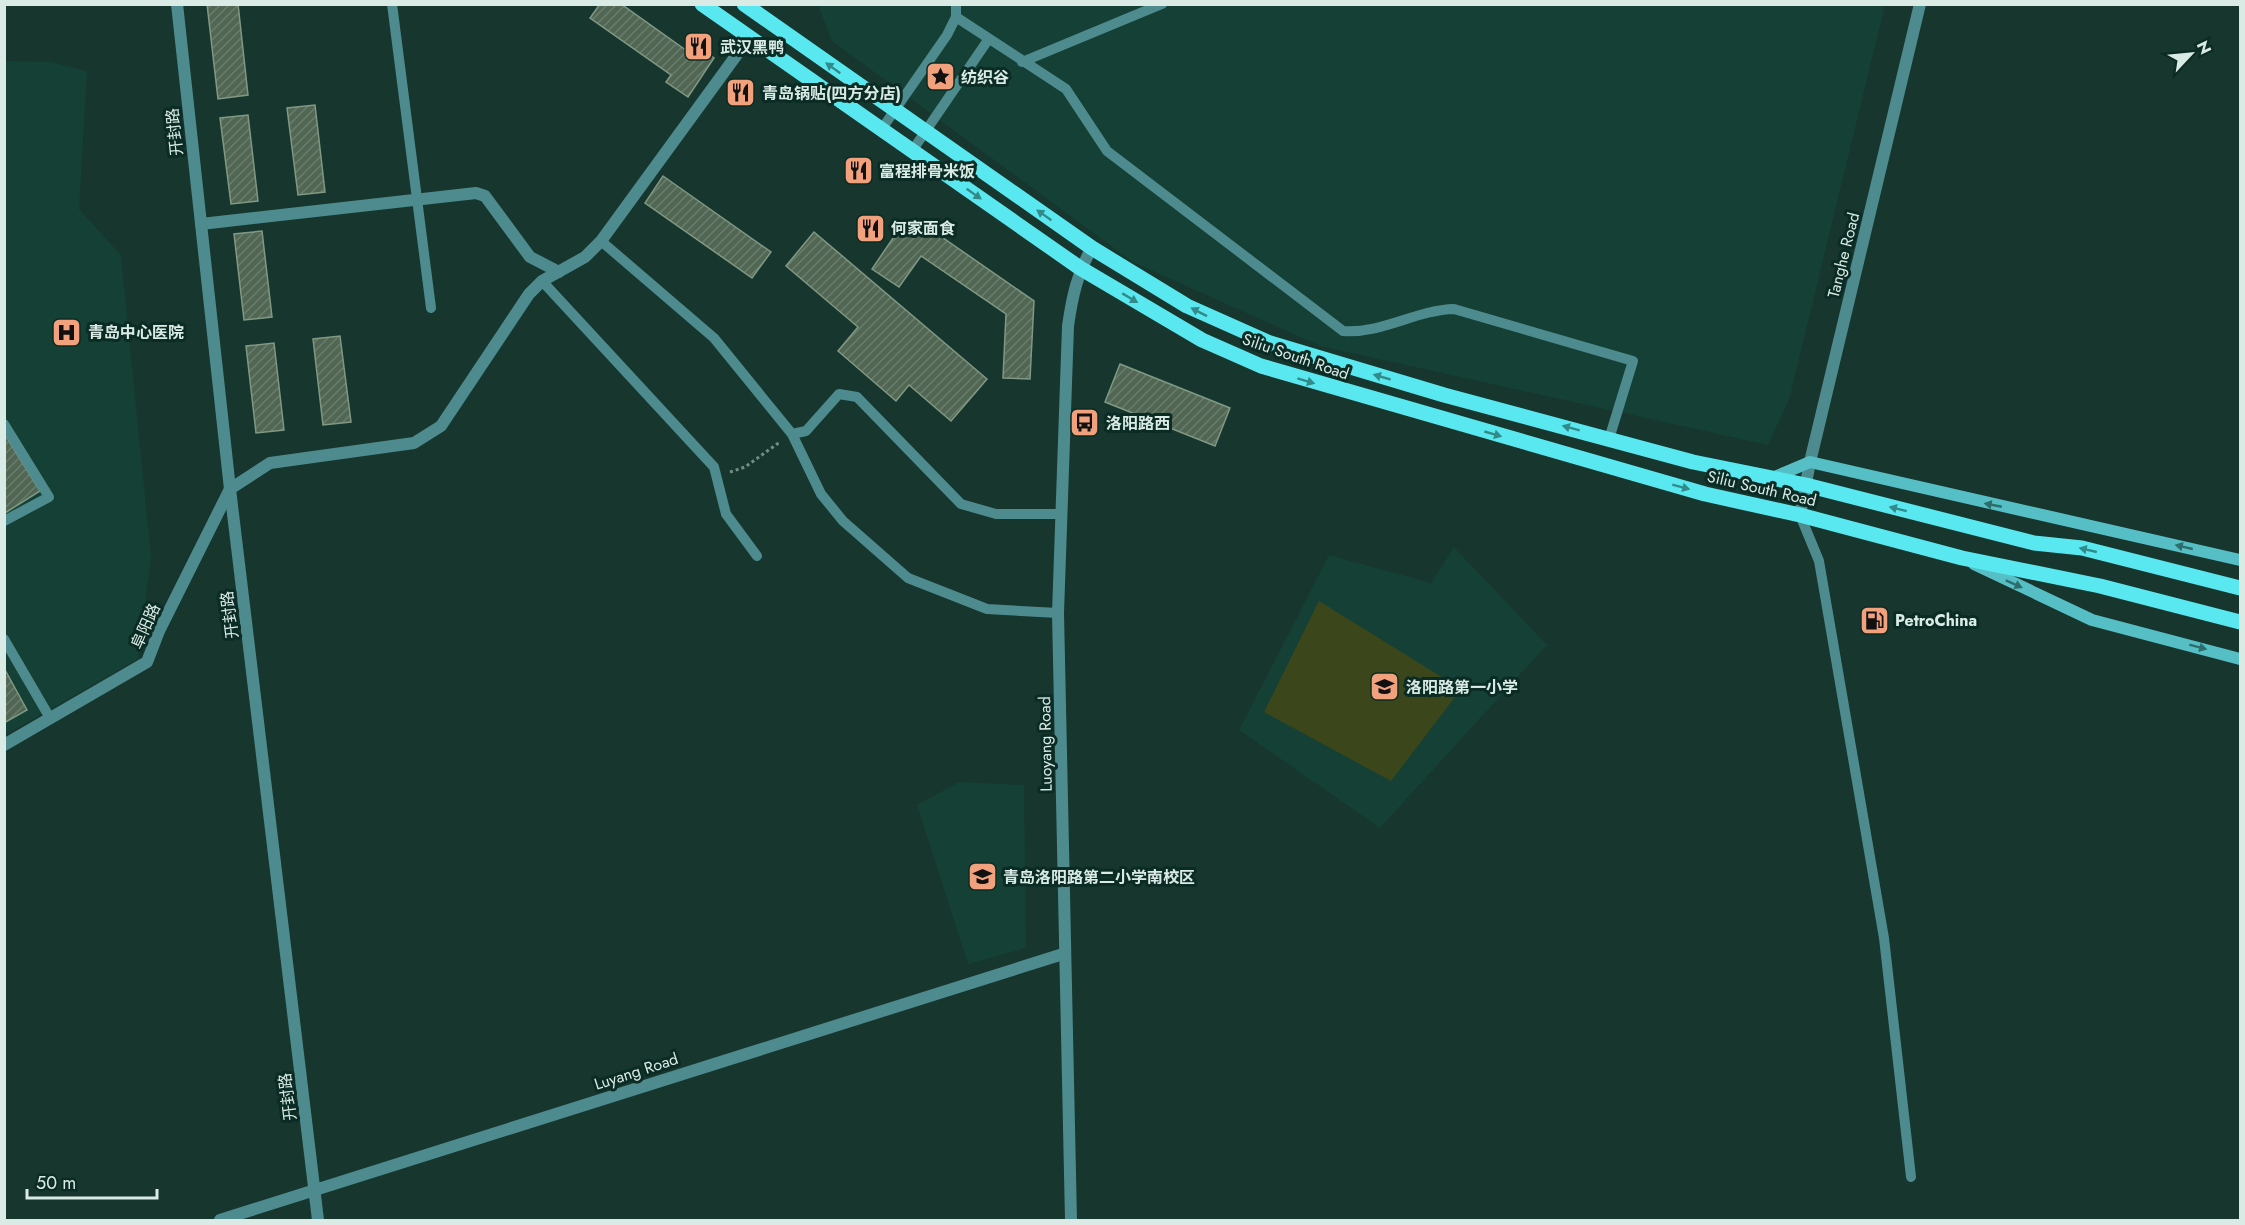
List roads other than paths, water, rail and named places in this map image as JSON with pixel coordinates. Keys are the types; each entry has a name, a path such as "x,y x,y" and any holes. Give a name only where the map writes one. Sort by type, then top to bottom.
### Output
{"main road":[{"name":"Siliu South Road","path":"702,4 1080,268 1178,327 1261,366 1705,494 1800,515 1962,558 2137,595 2241,622"},
{"name":"Siliu South Road","path":"744,4 1092,249 1187,306 1270,343 1444,395 1609,439 1770,479 1806,485 2034,543 2082,548 2241,588"},
{"name":"Siliu South Road","path":"1770,479 1810,462"},
{"path":"1810,462 2241,560"},
{"name":"Siliu South Road","path":"1962,558 2092,620 2241,659"}],"street":[{"name":"开封路","path":"177,4 230,489 318,1221"},
{"name":"Tanghe Road","path":"1800,515 1810,462 1920,4"},
{"path":"230,489 270,462 414,443 441,426 530,294 542,281 585,257 602,241 749,38"},
{"path":"201,224 476,194 485,196 530,257 559,272"},
{"name":"Luoyang Road","path":"1071,1221 1063,954 1058,613 1068,327 1071,298 1080,268 1092,249"},
{"name":"阜阳路","path":"4,745 147,662 159,632 230,489"},
{"name":"Luyang Road","path":"220,1221 1063,954"}],"lane":[{"path":"392,4 430,308"},
{"path":"881,130 947,35 956,17 956,4"},
{"path":"1022,62 1162,4"},
{"path":"956,17 1066,89 1107,151 1343,331 1358,332 1438,309 1454,309 1633,361 1609,439"},
{"path":"912,151 988,40"},
{"path":"602,241 714,338 792,434 821,494 843,521 908,578 987,609 1058,613"},
{"path":"542,281 714,467 726,514 757,556"},
{"path":"792,434 806,431 839,393 857,397 961,504 996,514 1062,514"},
{"path":"4,424 49,497 4,521"},
{"path":"1800,515 1820,561 1882,926 1911,1177"},
{"path":"4,639 50,718"}],"place":[{"name":"武汉黑鸭","path":"699,47"},
{"name":"纺织谷","path":"940,77"},
{"name":"青岛锅贴(四方分店)","path":"741,93"},
{"name":"富程排骨米饭","path":"858,171"},
{"name":"何家面食","path":"870,228"},
{"name":"青岛中心医院","path":"67,332"},
{"name":"洛阳路西","path":"1085,423"},
{"name":"PetroChina","path":"1874,620"},
{"name":"洛阳路第一小学","path":"1385,687"},
{"name":"青岛洛阳路第二小学南校区","path":"982,877"}]}
